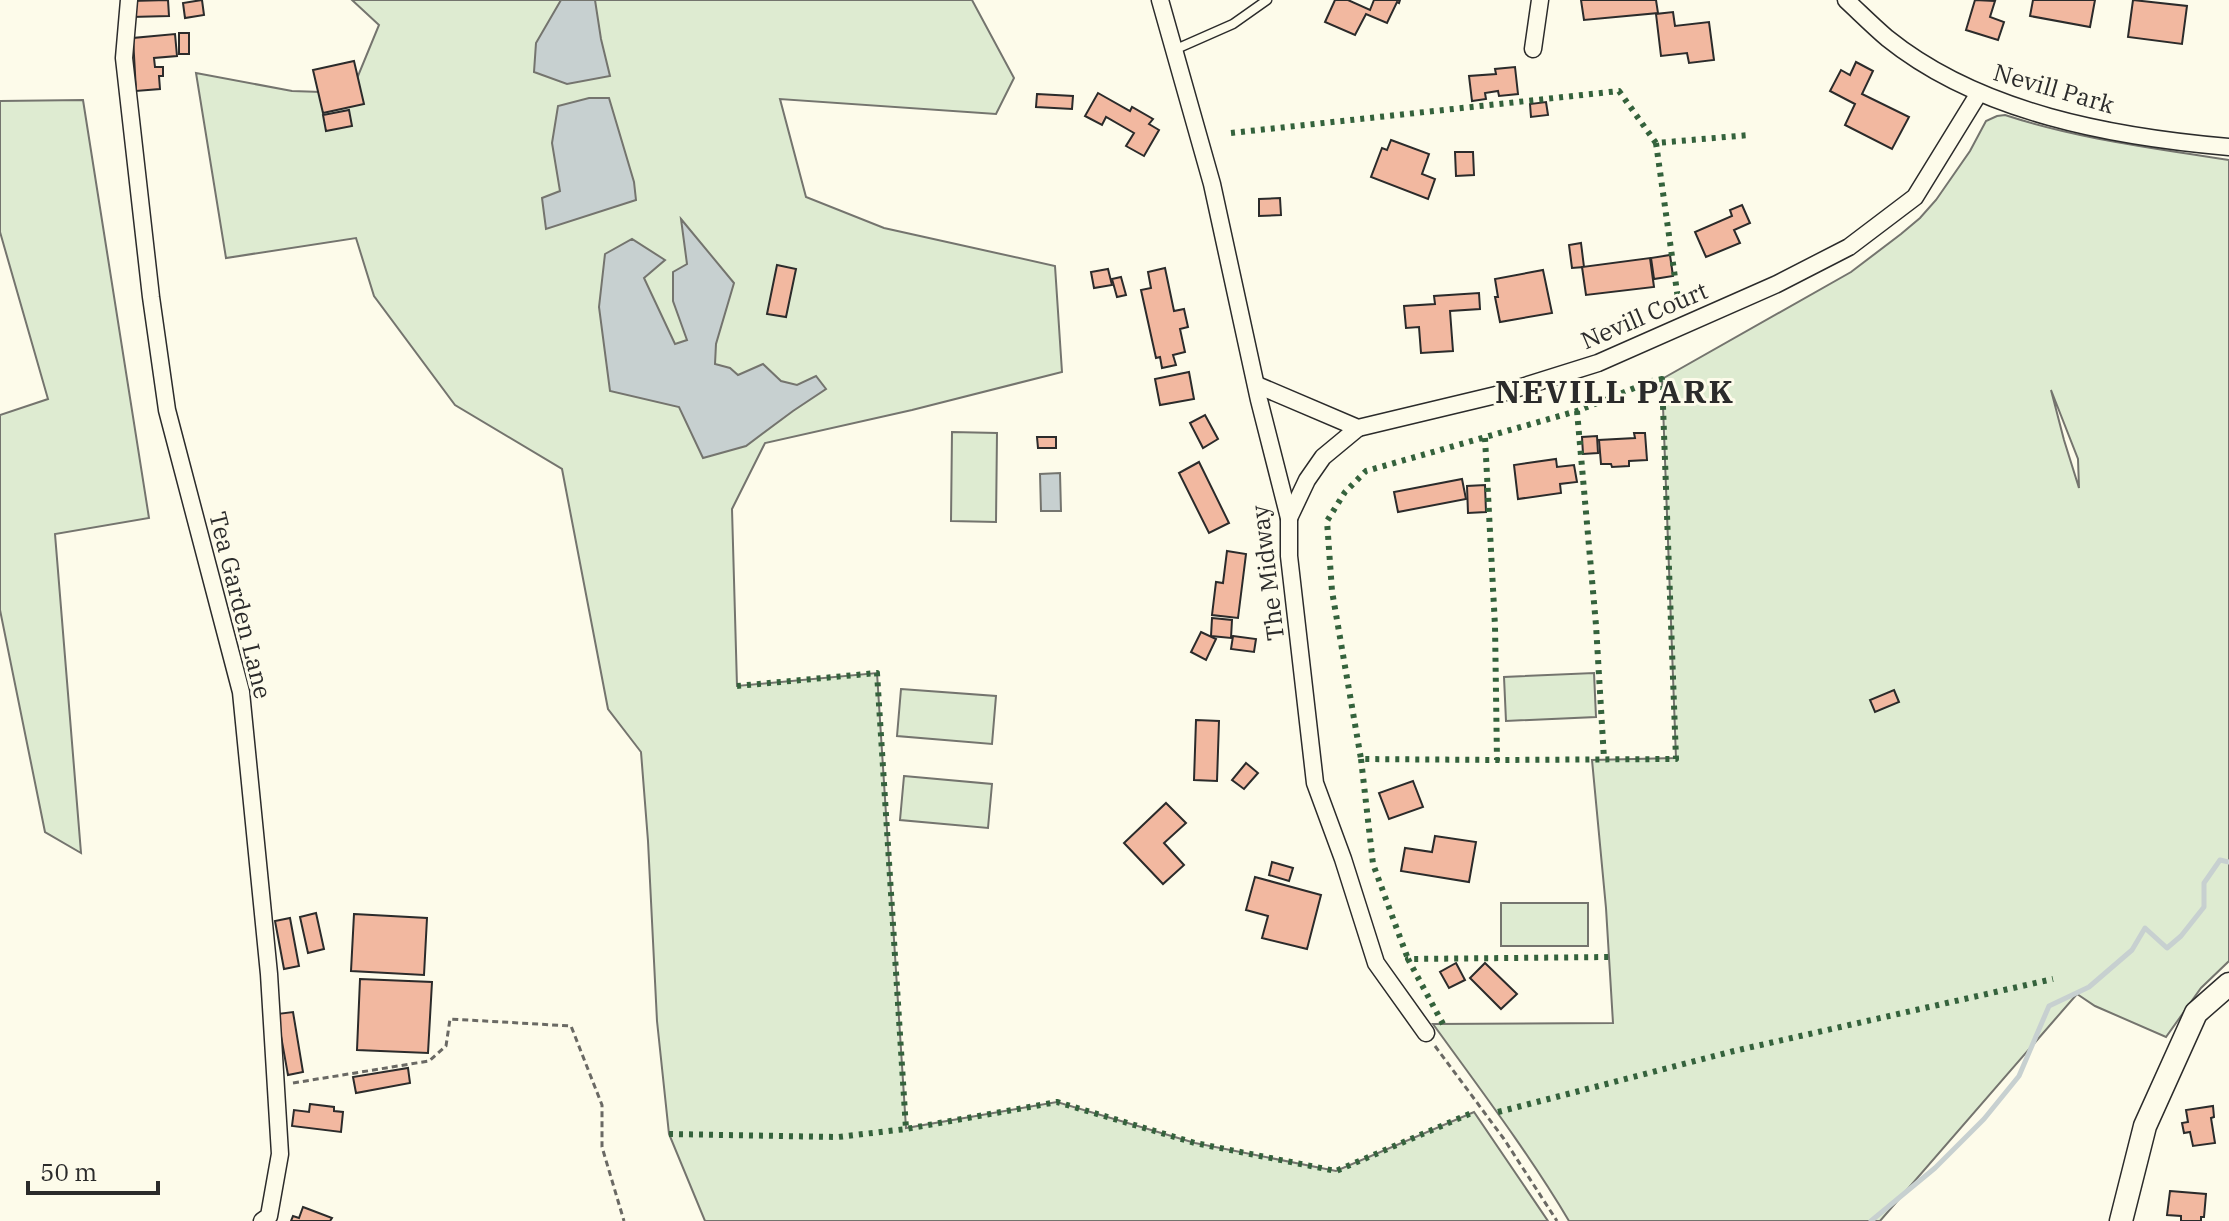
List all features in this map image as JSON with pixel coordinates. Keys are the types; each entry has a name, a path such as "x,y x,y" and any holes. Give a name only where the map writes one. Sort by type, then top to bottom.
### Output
{"street":[{"name":"Tea Garden Lane","path":"129,0 124,58 167,410 241,692 269,974 280,1154 269,1216 262,1221"},
{"name":"The Midway","path":"1160,0 1212,184 1289,518 1289,556 1315,783 1376,963 1426,1033"},
{"path":"1533,49 1540,0"},
{"name":"Nevill Park","path":"1846,0 1887,39 1979,93 2084,126 2229,147"},
{"name":"Nevill Court","path":"1358,428 1496,395 1598,363 1777,284 1849,247 1915,197 1979,93"},
{"path":"1257,385 1358,428 1323,457 1307,480 1289,518"},
{"path":"2121,1221 2145,1126 2196,1013 2229,984"}],"lane":[{"path":"1174,50 1233,24 1267,0"}],"path":[{"path":"276,1086 429,1061 446,1046 450,1019 571,1026 602,1105 602,1147 624,1221"},
{"path":"1426,1033 1504,1139 1557,1221"}],"green space":[{"path":"352,0 972,0 1014,78 996,114 780,99 806,197 884,228 1055,266 1062,372 765,443 732,509 737,686 877,673 906,1128 1057,1102 1195,1143 1336,1171 1474,1112 1548,1221 705,1221 669,1134 657,1021 641,752 608,709 562,469 455,405 374,296 356,238 226,258 196,73 292,91 351,93 379,25"},
{"path":"83,100 149,518 55,534 81,853 45,832 0,610 0,415 48,399 0,232 0,101"},
{"path":"2005,115 2116,142 2229,160 2229,961 2201,988 2166,1037 2095,1006 2077,994 1880,1221 1569,1221 1520,1145 1433,1024 1613,1023 1592,760 1676,758 1662,379 1851,272 1901,234 1936,200 1970,151 1986,121","holes":["2051,390 2078,459 2079,488"]},
{"path":"952,432 997,433 996,522 951,521"},
{"path":"1594,673 1596,717 1506,721 1504,677"},
{"path":"901,689 996,696 992,744 897,736"},
{"path":"904,776 992,784 988,828 900,820"},
{"path":"1501,903 1588,903 1588,946 1501,946"}],"shaded area":[{"path":"561,0 595,0 610,76 567,84 534,72 536,43"},
{"path":"589,98 609,98 634,182 636,200 546,229 542,198 560,191 552,143 558,106"},
{"path":"681,219 734,283 716,344 715,364 730,368 738,375 763,364 781,381 797,385 816,376 826,389 746,446 703,458 679,407 610,391 599,307 605,254 632,239 665,260 644,278 675,344 687,340 673,301 673,272 687,264"},
{"path":"1060,473 1061,511 1041,511 1040,474"}],"building":[{"path":"168,0 169,16 131,17 131,1"},
{"path":"202,0 204,15 185,18 183,3"},
{"path":"1335,0 1348,0 1370,10 1374,0 1400,0 1387,23 1366,14 1355,35 1325,22"},
{"path":"1581,0 1656,0 1658,13 1584,20"},
{"path":"1975,0 1995,1 1990,17 2004,22 1998,40 1966,30"},
{"path":"2033,0 2095,0 2090,27 2030,16"},
{"path":"2133,0 2187,6 2182,44 2128,37"},
{"path":"1673,12 1675,26 1709,22 1714,60 1689,63 1687,53 1661,56 1656,14"},
{"path":"179,33 189,33 189,54 179,54"},
{"path":"175,34 177,56 154,58 155,67 163,67 163,76 159,76 160,89 136,91 133,38"},
{"path":"354,61 364,104 323,113 313,70"},
{"path":"1856,62 1873,71 1862,94 1909,117 1892,149 1845,125 1855,104 1830,91 1841,70 1850,75"},
{"path":"1515,67 1518,94 1499,96 1498,91 1485,93 1486,99 1472,101 1469,76 1496,74 1495,69"},
{"path":"1098,93 1130,111 1132,107 1153,119 1149,124 1159,130 1144,156 1126,146 1134,133 1106,117 1102,125 1085,116"},
{"path":"1037,94 1073,96 1072,109 1036,107"},
{"path":"1546,102 1548,115 1531,117 1530,104"},
{"path":"349,110 352,126 326,131 323,115"},
{"path":"1391,140 1429,154 1422,174 1435,179 1428,199 1371,177 1382,148 1387,150"},
{"path":"1455,152 1473,152 1474,175 1456,176"},
{"path":"1280,198 1281,215 1259,216 1259,199"},
{"path":"1742,205 1750,223 1734,230 1740,243 1706,257 1695,232 1732,216 1730,210"},
{"path":"1581,243 1584,267 1572,268 1569,245"},
{"path":"1670,255 1673,276 1654,279 1651,258"},
{"path":"1650,258 1654,287 1586,295 1582,267"},
{"path":"777,265 796,269 786,317 767,314"},
{"path":"1165,268 1174,311 1184,309 1188,327 1180,329 1185,352 1173,355 1176,365 1162,368 1160,357 1156,358 1141,290 1151,288 1148,272"},
{"path":"1108,269 1112,285 1094,288 1091,272"},
{"path":"1543,270 1552,313 1500,322 1495,279"},
{"path":"1121,277 1126,295 1117,297 1112,279"},
{"path":"1479,293 1480,309 1450,311 1453,351 1421,353 1419,327 1406,328 1404,306 1435,304 1434,296"},
{"path":"1189,372 1194,399 1160,405 1155,379"},
{"path":"1205,415 1218,439 1203,448 1190,423"},
{"path":"1634,433 1645,433 1647,460 1629,461 1629,466 1601,464 1599,440 1635,438"},
{"path":"1597,436 1598,453 1583,454 1582,437"},
{"path":"1037,437 1056,437 1056,448 1038,448"},
{"path":"1556,459 1557,467 1574,465 1577,482 1560,484 1561,493 1518,499 1514,465"},
{"path":"1199,462 1229,523 1209,533 1179,473"},
{"path":"1462,479 1466,499 1398,512 1394,492"},
{"path":"1485,485 1486,512 1468,513 1467,486"},
{"path":"1227,551 1246,554 1238,618 1212,615 1216,582 1223,583"},
{"path":"1212,618 1232,620 1231,638 1211,636"},
{"path":"1201,632 1216,639 1206,660 1191,652"},
{"path":"1233,636 1256,639 1254,652 1231,649"},
{"path":"1894,690 1899,702 1875,712 1870,700"},
{"path":"1196,720 1219,721 1217,781 1194,780"},
{"path":"1246,763 1258,773 1244,789 1232,780"},
{"path":"1413,781 1423,807 1389,819 1379,793"},
{"path":"1166,803 1186,823 1164,843 1184,865 1163,884 1124,843"},
{"path":"1435,836 1476,842 1469,882 1401,871 1405,848 1432,852"},
{"path":"1272,862 1293,868 1289,881 1269,875"},
{"path":"1255,877 1321,895 1307,949 1262,938 1268,916 1246,910"},
{"path":"316,913 324,949 308,953 300,917"},
{"path":"354,914 427,918 424,975 351,971"},
{"path":"290,918 299,966 284,969 275,921"},
{"path":"1456,963 1465,980 1449,988 1440,972"},
{"path":"1485,963 1517,994 1501,1009 1470,978"},
{"path":"360,979 432,982 428,1053 357,1050"},
{"path":"293,1012 303,1072 288,1075 277,1014"},
{"path":"408,1068 410,1083 356,1093 353,1077"},
{"path":"310,1104 334,1107 334,1111 343,1112 341,1132 292,1126 294,1110 309,1112"},
{"path":"2213,1106 2214,1117 2211,1118 2215,1143 2193,1146 2190,1132 2184,1133 2182,1123 2188,1122 2186,1110"},
{"path":"2170,1191 2206,1194 2201,1221 2181,1221 2181,1216 2167,1215"},
{"path":"303,1207 332,1218 330,1221 291,1221 293,1216 299,1218"}],"waterway":[{"path":"1871,1221 1935,1168 1984,1119 2019,1076 2049,1006 2089,987 2132,950 2145,928 2167,948 2204,907 2204,883 2220,860 2229,862"}],"hedge":[{"path":"1231,133 1619,91 1656,143 1749,135"},
{"path":"1656,143 1679,306"},
{"path":"1485,438 1495,626 1497,760 1361,759 1332,591 1327,521 1345,492 1366,471 1577,411 1662,379 1676,759 1497,760"},
{"path":"1577,411 1604,759"},
{"path":"737,686 877,673 906,1129"},
{"path":"1361,759 1373,864 1408,959"},
{"path":"1443,1024 1408,959 1609,957"},
{"path":"1498,1112 1734,1051 2053,979"},
{"path":"669,1134 838,1137 906,1129 1057,1102 1195,1143 1336,1171 1474,1112"}],"district":[{"name":"NEVILL PARK","path":"1615,391"}]}
